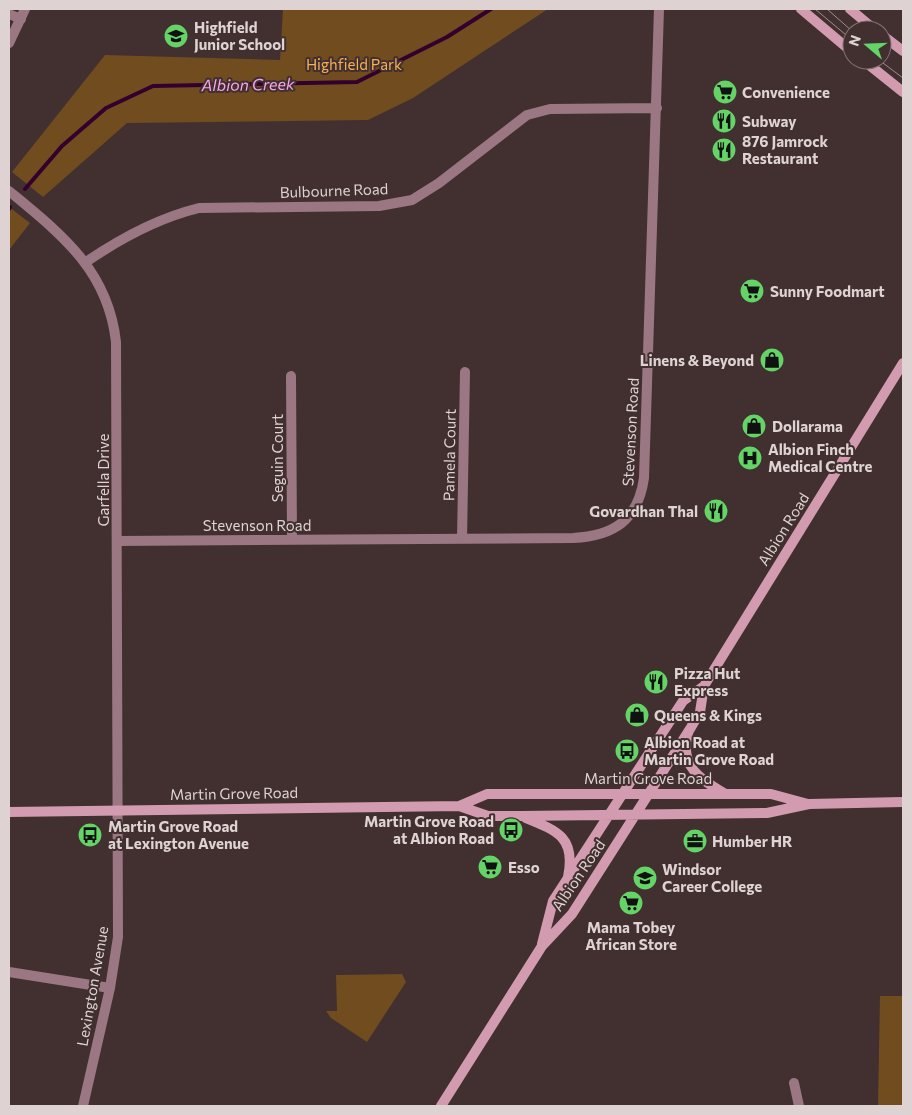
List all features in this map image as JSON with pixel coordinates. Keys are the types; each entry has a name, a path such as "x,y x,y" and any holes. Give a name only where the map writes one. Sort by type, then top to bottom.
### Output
{"main road":[{"path":"801,9 842,44"},
{"path":"850,9 863,20"},
{"path":"892,43 903,51"},
{"path":"876,70 903,92"},
{"name":"Albion Road","path":"542,946 554,901 567,880 683,701 704,686 903,363"},
{"name":"Albion Road","path":"441,1106 542,946 572,914 690,729 700,712 704,686"},
{"path":"690,729 686,749 688,765 700,779 724,794"},
{"name":"Martin Grove Road","path":"459,806 487,794 771,794 809,804"},
{"name":"Martin Grove Road","path":"9,812 119,809 459,806 488,816 521,816 767,813 809,804 903,802"},
{"path":"521,816 554,830 566,841 570,858 567,880"}],"street":[{"path":"9,43 25,9"},
{"name":"Stevenson Road","path":"118,541 589,537 614,529 627,518 637,504 644,478 659,9"},
{"path":"9,14 21,19"},
{"name":"Bulbourne Road","path":"86,262 170,215 199,208 379,206 412,200 439,183 527,114 550,109 657,108"},
{"name":"Garfella Drive","path":"9,191 54,228 86,262 102,290 114,324 117,370 119,809"},
{"name":"Pamela Court","path":"462,539 465,372"},
{"name":"Seguin Court","path":"291,376 292,540"},
{"name":"Lexington Avenue","path":"83,1106 110,988 118,937 119,809"},
{"path":"9,972 110,988"},
{"path":"794,1083 799,1106"}],"green space":[{"name":"Highfield Park","path":"283,9 548,9 413,98 368,120 127,123 43,197 12,172 105,55 280,60"},
{"path":"9,207 30,223 9,250"},
{"path":"402,974 406,982 367,1042 331,1018 326,1011 337,1011 336,975"},
{"path":"880,996 903,996 903,1106 878,1106"}],"waterway":[{"name":"Albion Creek","path":"25,189 62,146 106,108 153,86 357,82 447,37 491,9"}],"tram line":[{"path":"815,9 842,32"},
{"path":"827,9 842,22"},
{"path":"892,70 903,78"}],"place":[{"name":"Highfield Junior School","path":"176,36"},
{"name":"Convenience","path":"725,92"},
{"name":"Subway","path":"724,121"},
{"name":"876 Jamrock Restaurant","path":"724,150"},
{"name":"Sunny Foodmart","path":"752,291"},
{"name":"Linens & Beyond","path":"772,360"},
{"name":"Dollarama","path":"754,426"},
{"name":"Albion Finch Medical Centre","path":"750,458"},
{"name":"Govardhan Thal","path":"716,511"},
{"name":"Pizza Hut Express","path":"656,682"},
{"name":"Queens & Kings","path":"637,715"},
{"name":"Albion Road at Martin Grove Road","path":"627,751"},
{"name":"Martin Grove Road at Albion Road","path":"511,830"},
{"name":"Martin Grove Road at Lexington Avenue","path":"90,835"},
{"name":"Humber HR","path":"695,841"},
{"name":"Esso","path":"490,867"},
{"name":"Windsor Career College","path":"645,878"},
{"name":"Mama Tobey African Store","path":"631,903"}]}
